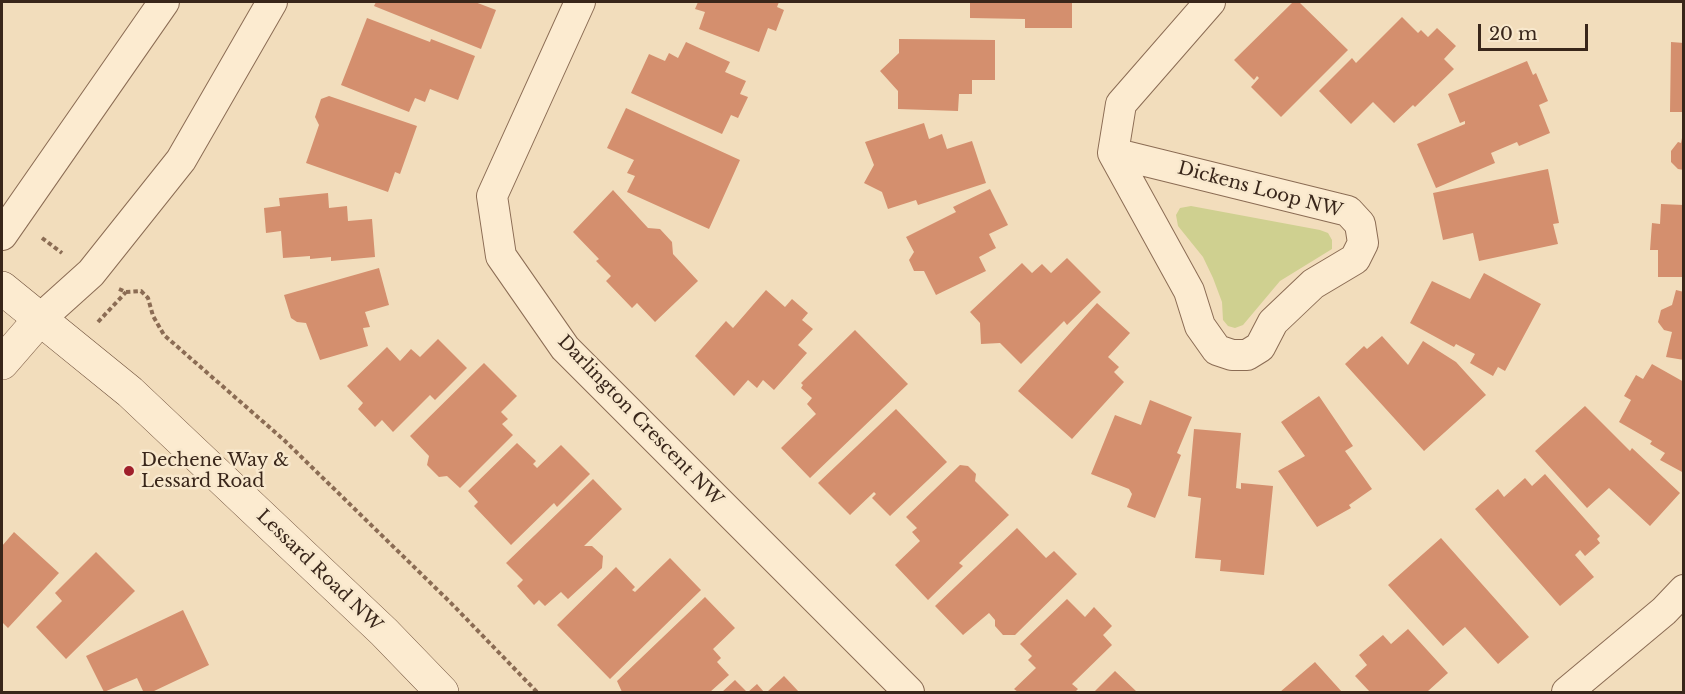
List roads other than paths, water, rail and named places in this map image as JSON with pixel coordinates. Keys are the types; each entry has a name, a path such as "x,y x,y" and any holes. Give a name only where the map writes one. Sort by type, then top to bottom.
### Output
{"main road":[{"name":"Lessard Road NW","path":"2,288 130,392 384,632 442,693"},
{"path":"2,363 41,318"}],"street":[{"path":"2,235 164,2"},
{"path":"41,318 92,273 181,160 272,2"},
{"name":"Darlington Crescent NW","path":"580,2 492,196 501,256 565,348 909,693"},
{"path":"1113,153 1121,104 1210,2"},
{"name":"Dickens Loop NW","path":"1113,153 1347,211 1360,224 1363,243 1355,259 1313,284 1273,322 1260,347 1247,355 1232,355 1217,350 1200,326 1189,291 1113,153"},
{"path":"1567,693 1664,611 1683,590"}],"place":[{"name":"Dechene Way & Lessard Road","path":"129,471"}]}
